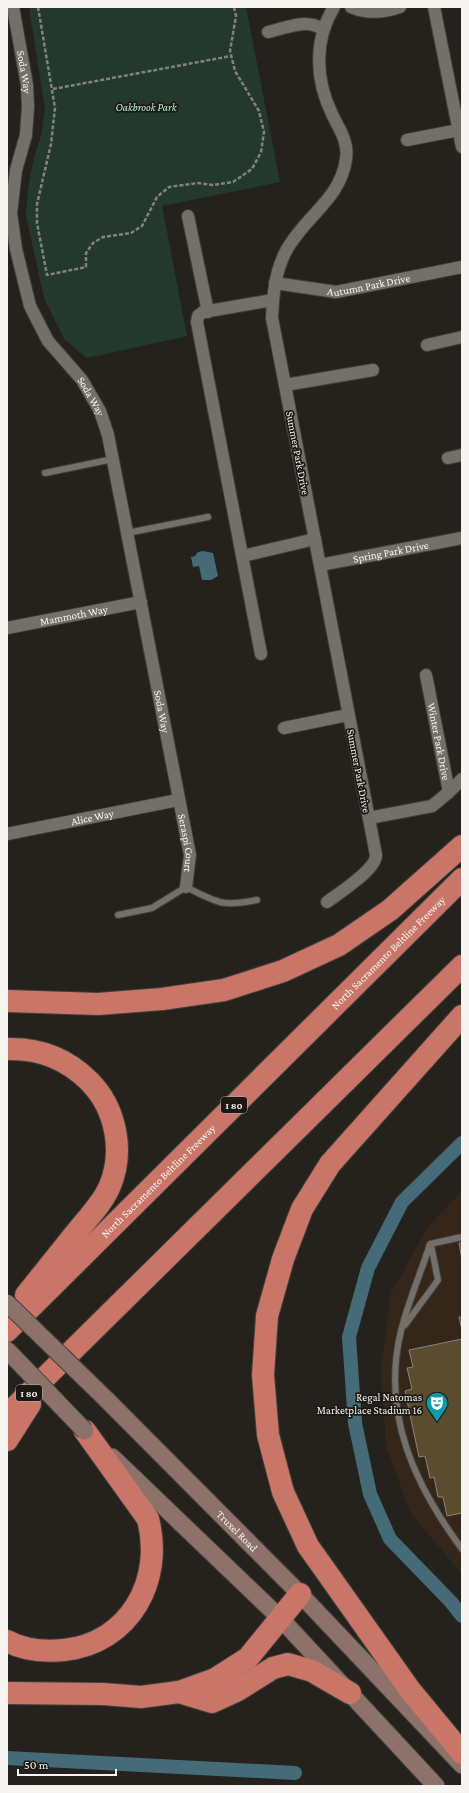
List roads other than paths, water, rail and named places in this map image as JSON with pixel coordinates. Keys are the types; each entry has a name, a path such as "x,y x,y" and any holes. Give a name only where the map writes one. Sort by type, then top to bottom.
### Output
{"highway":[{"path":"7,1001 98,1004 162,999 224,990 283,971 339,944 390,910 462,846"},
{"name":"North Sacramento Beltline Freeway","path":"7,1331 462,879"},
{"name":"I 80","path":"7,1415 462,966"},
{"path":"462,1016 330,1164 302,1209 283,1259 267,1316 263,1375 270,1442 283,1492 308,1546 410,1690 462,1754"},
{"path":"7,1049 23,1048 49,1054 79,1071 92,1084 105,1102 113,1120 117,1140 114,1174 104,1199 7,1319"},
{"path":"7,1440 52,1371"},
{"path":"7,1641 29,1649 43,1651 70,1650 90,1644 108,1634 128,1616 143,1593 148,1580 153,1553 148,1519 85,1431"},
{"path":"7,1693 103,1694 141,1697 179,1692 215,1679 248,1658 300,1594"},
{"path":"179,1692 212,1702 238,1690 273,1668 288,1664 312,1671 350,1693"}],"main road":[{"name":"Truxel Road","path":"7,1303 106,1399 300,1594 462,1765"},
{"path":"7,1350 85,1431 281,1619 436,1786"}],"street":[{"name":"Soda Way","path":"13,7 27,85 28,107 26,135 16,170 11,213 16,249 30,306 48,341 82,380 100,412 108,435 178,800"},
{"name":"Summer Park Drive","path":"327,902 368,870 376,860 316,539 272,318 275,283 286,251 293,239 332,196 344,172 347,156 345,140 330,110 323,88 319,66 322,30 334,7"},
{"path":"351,7 361,11 376,12 400,7"},
{"path":"434,7 462,147"},
{"path":"268,32 309,23 316,25 322,30"},
{"path":"407,140 459,130"},
{"path":"188,216 208,312"},
{"name":"Autumn Park Drive","path":"275,283 336,292 462,267"},
{"path":"261,654 197,322 198,316 204,312 273,300"},
{"path":"427,345 462,337"},
{"path":"285,385 373,370"},
{"path":"448,458 462,455"},
{"name":"Spring Park Drive","path":"320,565 462,538"},
{"path":"243,556 316,539"},
{"name":"Mammoth Way","path":"7,628 141,602"},
{"name":"Winter Park Drive","path":"426,675 449,792"},
{"path":"284,728 348,715"},
{"name":"Winter Park Drive","path":"449,792 462,779"},
{"path":"369,818 432,806 449,792"},
{"name":"Alice Way","path":"7,834 178,800"},
{"name":"Seraspi Court","path":"178,800 190,855 186,887"}],"lane":[{"path":"45,473 113,459"},
{"path":"127,533 208,517"},
{"path":"118,915 152,908 186,887 219,903 234,905 257,900"},
{"path":"430,1244 462,1237"},
{"path":"401,1331 438,1280 430,1244"},
{"path":"430,1244 401,1331 394,1370 396,1408 406,1451 418,1479 447,1528 462,1549"}],"water":[{"path":"203,551 213,553 218,576 211,580 202,580 199,566 193,567 191,557 195,556 198,552"}],"waterway":[{"path":"462,1143 402,1202 368,1268 349,1337 355,1423 370,1494 390,1539 451,1602 462,1616"},
{"path":"7,1758 295,1773"}],"place":[{"name":"Regal Natomas Marketplace Stadium 16","path":"437,1422"}],"park label":[{"name":"Oakbrook Park","path":"146,107"}]}
